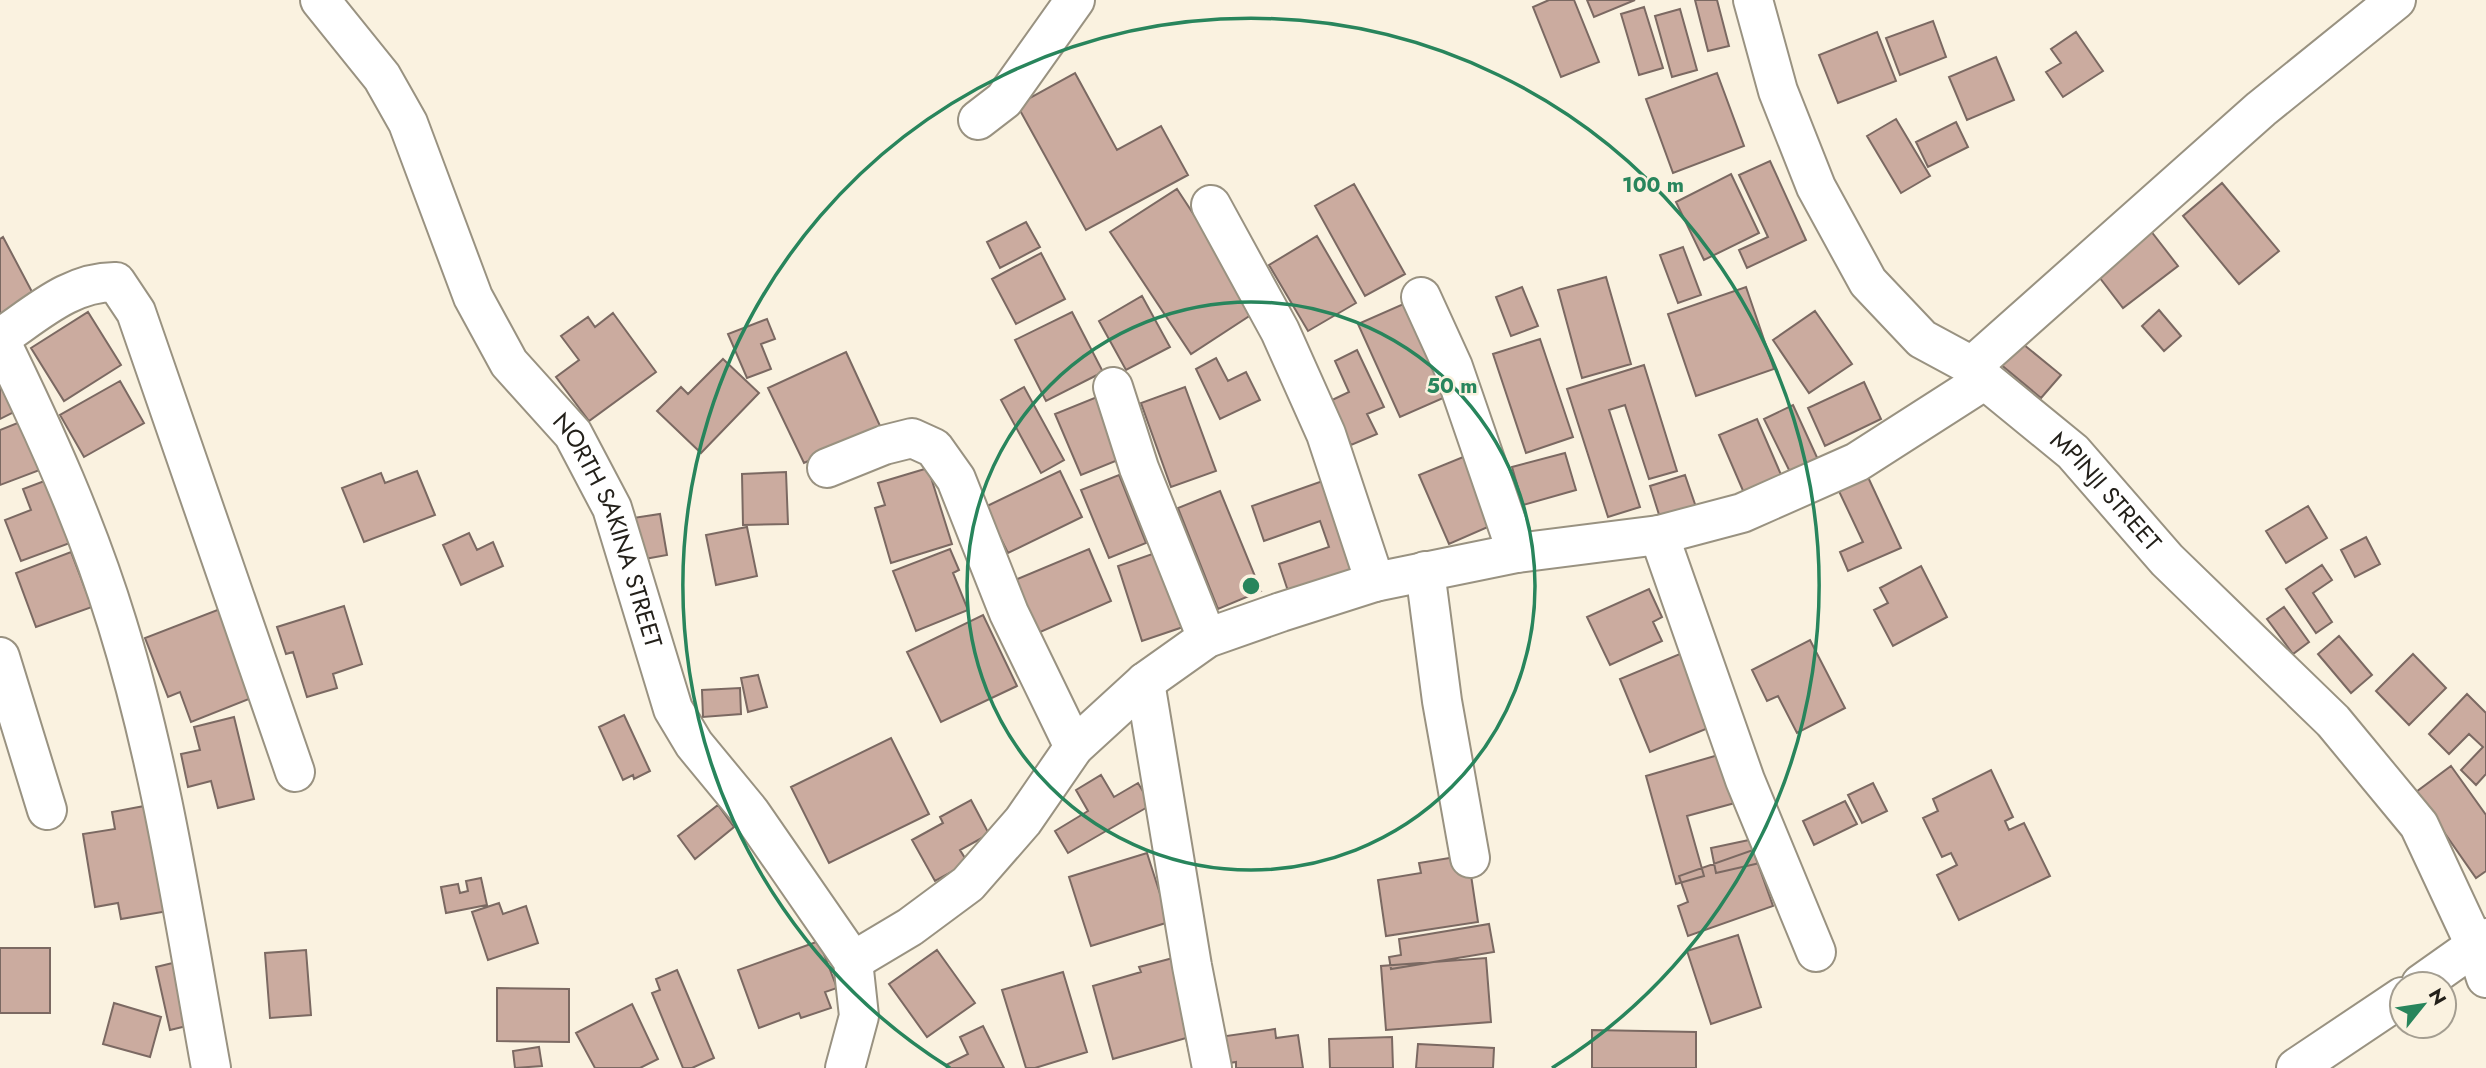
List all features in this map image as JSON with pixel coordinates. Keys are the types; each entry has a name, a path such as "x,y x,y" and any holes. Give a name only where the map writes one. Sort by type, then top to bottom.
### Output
{"street":[{"name":"NORTH SAKINA STREET","path":"320,0 382,77 408,124 473,297 509,363 573,434 612,508 673,709 694,744 750,812 853,961 859,1016 845,1068"},
{"path":"978,120 1004,100 1075,0"},
{"name":"MPINJI STREET","path":"1753,0 1778,91 1816,187 1867,282 1922,340 1978,373 2073,452 2168,561 2333,721 2419,825 2483,955"},
{"path":"853,961 909,927 968,884 1023,821 1074,747 1145,682 1207,638 1375,582 1517,553 1659,536 1742,513 1857,462 1978,373 2261,109 2396,0"},
{"path":"1211,205 1280,331 1326,434 1375,582"},
{"path":"211,1068 153,754 117,623 75,504 0,339 70,291 96,282 116,282 136,312 295,772"},
{"path":"1421,297 1458,380 1517,553"},
{"path":"1113,387 1139,468 1207,638"},
{"path":"827,468 884,445 912,438 934,448 956,479 1009,613 1074,747"},
{"path":"1659,536 1745,779 1816,952"},
{"path":"1425,571 1442,701 1470,858"},
{"path":"0,657 47,810"},
{"path":"1145,682 1192,966 1212,1068"},
{"path":"2451,970 2483,955"},
{"path":"2296,1068 2388,1006"}],"building":[{"path":"1549,0 1574,0 1599,62 1561,77 1533,7"},
{"path":"1587,0 1635,0 1594,17"},
{"path":"1695,0 1717,0 1729,46 1708,51"},
{"path":"1644,7 1663,68 1639,75 1621,14"},
{"path":"1680,9 1697,70 1672,77 1655,16"},
{"path":"1933,21 1946,57 1900,75 1886,38"},
{"path":"1877,32 1896,81 1838,103 1819,55"},
{"path":"2076,32 2103,71 2063,97 2046,72 2061,63 2051,49"},
{"path":"1996,57 2014,100 1967,120 1949,77"},
{"path":"1075,73 1117,150 1161,126 1188,175 1086,230 1017,105"},
{"path":"1717,73 1744,146 1673,173 1646,99"},
{"path":"1896,119 1930,176 1901,193 1867,136"},
{"path":"1956,122 1968,147 1928,167 1916,142"},
{"path":"1770,161 1806,240 1747,268 1739,250 1768,237 1739,175"},
{"path":"1731,174 1759,233 1704,260 1676,202"},
{"path":"2222,183 2279,251 2239,284 2183,216"},
{"path":"1354,184 1405,274 1365,296 1315,206"},
{"path":"1177,189 1257,311 1191,354 1110,232"},
{"path":"1026,222 1040,247 1000,268 987,242"},
{"path":"2147,226 2178,266 2123,308 2093,269"},
{"path":"1317,236 1356,303 1308,331 1269,265"},
{"path":"3,237 39,305 0,326 0,239"},
{"path":"1683,247 1701,295 1678,303 1660,255"},
{"path":"1041,253 1065,299 1016,324 992,279"},
{"path":"1606,277 1631,364 1582,378 1558,290"},
{"path":"1522,287 1538,326 1511,336 1496,297"},
{"path":"1746,287 1774,369 1696,396 1668,314"},
{"path":"1142,296 1170,347 1126,370 1099,321"},
{"path":"1408,302 1450,395 1400,417 1358,324"},
{"path":"2159,310 2181,336 2164,351 2142,326"},
{"path":"1815,311 1852,364 1809,393 1773,340"},
{"path":"88,312 121,365 64,401 31,348"},
{"path":"1072,312 1103,372 1046,401 1015,340"},
{"path":"613,313 656,372 589,421 556,377 579,360 561,336 588,317 595,327"},
{"path":"767,319 775,339 761,344 771,369 747,378 728,334"},
{"path":"1540,339 1573,437 1526,453 1493,354"},
{"path":"2018,340 2061,375 2041,398 1999,363"},
{"path":"1357,350 1384,407 1367,414 1377,434 1351,445 1330,401 1349,392 1335,361"},
{"path":"846,352 881,428 804,463 768,388"},
{"path":"1216,358 1228,381 1246,372 1260,400 1220,419 1196,369"},
{"path":"723,359 759,393 701,453 657,411 681,387 688,394"},
{"path":"0,364 22,408 0,419"},
{"path":"1644,365 1677,471 1649,479 1625,405 1609,410 1640,507 1608,517 1567,389"},
{"path":"120,381 144,423 84,457 60,415"},
{"path":"1864,382 1881,419 1825,446 1808,408"},
{"path":"1024,387 1064,460 1041,473 1001,400"},
{"path":"1185,387 1216,471 1171,487 1141,403"},
{"path":"1097,397 1123,458 1081,475 1055,414"},
{"path":"1793,405 1820,464 1792,476 1764,419"},
{"path":"1757,419 1782,477 1744,493 1719,435"},
{"path":"25,420 45,468 0,485 0,430"},
{"path":"1565,453 1576,490 1523,505 1512,467"},
{"path":"1468,455 1497,523 1449,544 1419,475"},
{"path":"928,468 952,544 891,563 875,508 885,505 878,483"},
{"path":"417,471 435,515 364,542 342,488 381,473 385,483"},
{"path":"1060,471 1082,517 1008,553 985,507"},
{"path":"786,472 788,524 743,525 742,474"},
{"path":"1119,475 1146,543 1109,558 1081,490"},
{"path":"1685,475 1697,510 1661,521 1650,486"},
{"path":"1867,475 1901,548 1848,571 1840,552 1863,542 1837,487"},
{"path":"1334,477 1366,567 1289,594 1279,564 1329,547 1320,521 1264,541 1252,506"},
{"path":"47,480 70,543 21,561 5,520 31,510 23,489"},
{"path":"1220,491 1261,591 1218,609 1178,508"},
{"path":"2308,506 2327,538 2286,563 2266,531"},
{"path":"660,514 667,555 639,560 633,518"},
{"path":"747,527 757,576 716,585 706,535"},
{"path":"469,533 477,550 493,542 503,566 461,585 443,545"},
{"path":"2366,537 2380,564 2355,577 2341,550"},
{"path":"950,549 959,570 953,573 968,610 916,631 893,571"},
{"path":"1089,549 1111,601 1038,633 1015,580"},
{"path":"71,552 92,607 36,627 16,573"},
{"path":"1158,552 1183,627 1142,641 1118,566"},
{"path":"2322,565 2332,580 2313,593 2332,622 2316,633 2286,589"},
{"path":"1921,566 1947,617 1893,646 1874,610 1888,603 1880,588"},
{"path":"1649,589 1662,617 1653,622 1662,641 1610,665 1587,617"},
{"path":"344,606 362,664 333,674 337,688 307,697 293,652 286,654 277,627"},
{"path":"2284,607 2309,642 2293,654 2267,619"},
{"path":"220,609 254,697 191,722 180,692 168,697 145,638"},
{"path":"983,615 1017,686 941,722 907,652"},
{"path":"2339,636 2372,675 2351,693 2318,654"},
{"path":"1810,640 1845,708 1797,733 1778,696 1767,701 1752,670"},
{"path":"1687,651 1718,724 1650,752 1620,679"},
{"path":"2413,654 2446,688 2409,725 2376,691"},
{"path":"758,675 767,707 748,712 741,678"},
{"path":"740,688 741,714 703,717 702,690"},
{"path":"2467,694 2486,713 2486,774 2476,785 2461,770 2483,747 2469,734 2449,754 2429,734"},
{"path":"624,715 650,771 634,779 633,775 623,780 599,727"},
{"path":"234,717 254,799 218,808 211,781 188,787 181,754 200,750 194,727"},
{"path":"891,738 929,814 829,863 791,787"},
{"path":"1732,751 1746,800 1687,816 1704,876 1676,884 1646,776"},
{"path":"2451,766 2486,815 2486,871 2476,878 2416,792"},
{"path":"1991,770 2013,817 2005,821 2009,830 2024,823 2050,876 1959,920 1937,875 1957,865 1951,853 1942,857 1923,818 1938,811 1933,799"},
{"path":"1101,775 1114,797 1138,783 1151,805 1068,853 1055,831 1088,811 1076,790"},
{"path":"1873,783 1887,811 1862,823 1848,795"},
{"path":"971,800 989,834 960,850 968,863 935,881 912,840 943,823 940,817"},
{"path":"1845,801 1857,824 1814,845 1803,821"},
{"path":"155,804 174,910 121,919 118,903 95,907 83,834 115,829 112,812"},
{"path":"718,805 734,827 695,859 678,836"},
{"path":"1768,836 1773,860 1716,873 1711,848"},
{"path":"1753,850 1773,906 1688,936 1678,906 1688,902 1679,876"},
{"path":"1147,853 1169,922 1091,946 1069,877"},
{"path":"1468,855 1478,922 1386,936 1378,880 1421,873 1419,863"},
{"path":"481,878 487,905 446,913 441,887 458,884 460,893 468,891 466,881"},
{"path":"499,903 503,914 526,906 538,943 488,960 472,912"},
{"path":"1489,924 1494,952 1391,969 1389,957 1401,955 1399,939"},
{"path":"1738,935 1761,1007 1711,1024 1687,951"},
{"path":"819,941 837,988 825,992 831,1008 801,1018 799,1013 759,1028 738,970"},
{"path":"0,948 50,948 50,1013 0,1013"},
{"path":"306,950 311,1015 270,1018 265,953"},
{"path":"937,950 975,1003 927,1037 889,984"},
{"path":"1173,958 1207,1047 1189,1052 1186,1038 1113,1059 1093,986 1141,972 1139,967"},
{"path":"1486,958 1491,1022 1386,1030 1381,966"},
{"path":"181,961 195,1024 170,1030 156,967"},
{"path":"677,970 714,1058 692,1068 683,1068 652,993 660,990 656,979"},
{"path":"1063,972 1087,1052 1035,1068 1026,1068 1002,990"},
{"path":"497,988 569,989 569,1042 497,1041"},
{"path":"114,1003 161,1017 150,1057 103,1044"},
{"path":"632,1004 658,1059 640,1068 595,1068 576,1033"},
{"path":"983,1026 1004,1068 947,1068 946,1065 968,1054 960,1037"},
{"path":"1275,1029 1276,1038 1298,1035 1303,1068 1236,1068 1236,1062 1223,1064 1219,1037"},
{"path":"1592,1030 1696,1032 1696,1068 1592,1068"},
{"path":"1392,1037 1393,1068 1330,1068 1329,1039"},
{"path":"1418,1044 1494,1048 1493,1068 1416,1068"},
{"path":"539,1047 542,1066 515,1068 513,1051"}]}
